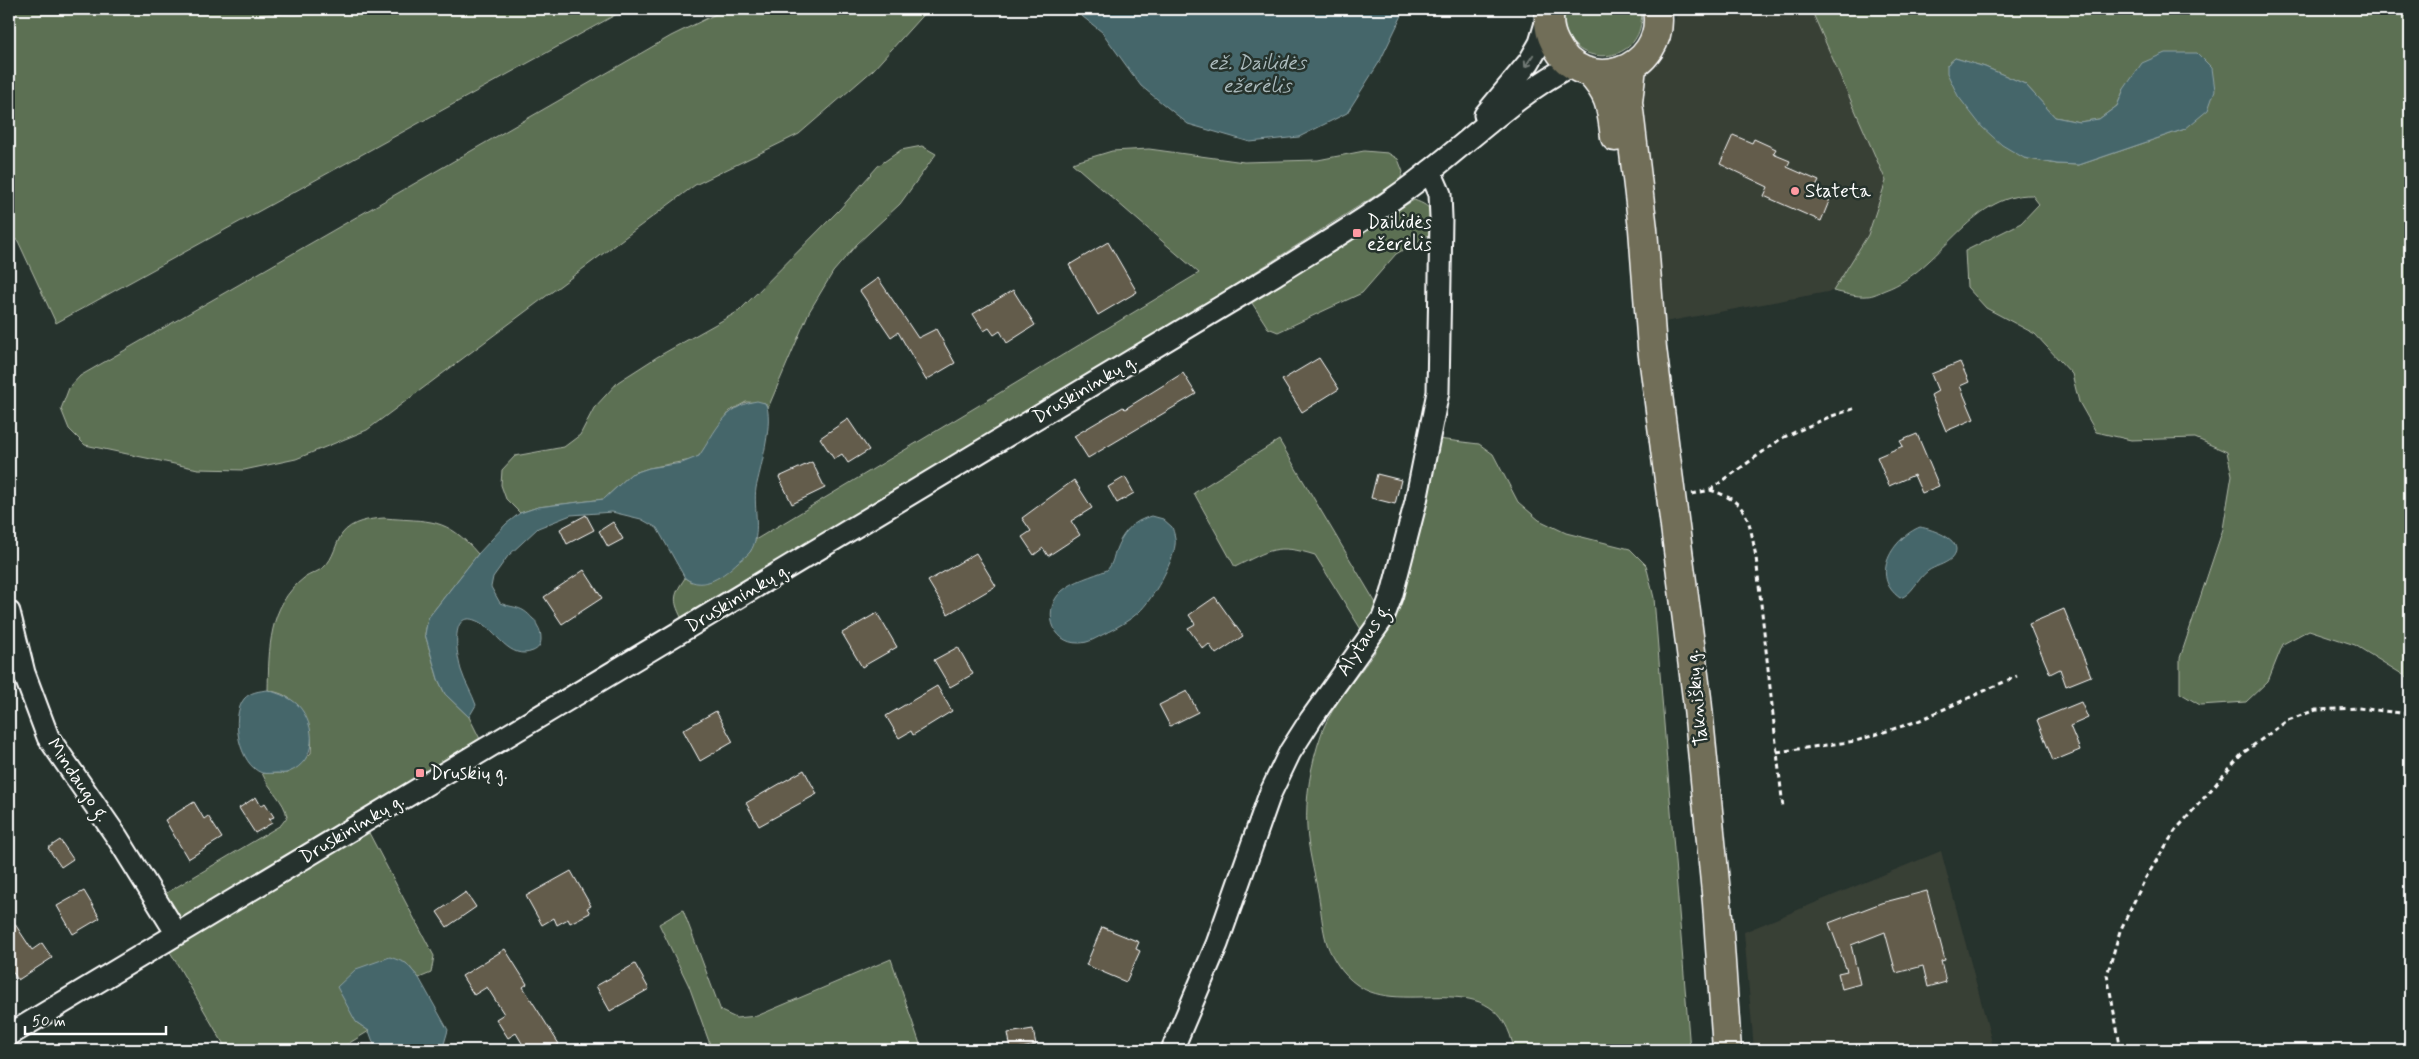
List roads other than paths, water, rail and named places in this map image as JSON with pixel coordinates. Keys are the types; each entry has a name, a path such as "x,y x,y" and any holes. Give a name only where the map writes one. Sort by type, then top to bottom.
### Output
{"main road":[{"path":"1581,69 1612,74 1632,67 1646,55 1656,40 1659,21 1657,9"},
{"path":"1549,12 1551,35 1559,52 1604,87 1611,104 1627,231 1652,348"},
{"path":"1632,67 1628,102 1643,229 1652,348"},
{"name":"Takniškių g.","path":"1652,348 1698,708 1717,902 1727,1050"}],"street":[{"path":"1458,148 1529,62 1540,43 1549,12"},
{"path":"1458,148 1547,78 1581,69"},
{"name":"Druskininkų g.","path":"9,1035 1276,274 1380,208 1430,172 1458,148"},
{"name":"Alytaus g.","path":"1172,1050 1217,944 1270,794 1290,752 1311,718 1383,618 1400,569 1438,392 1441,218 1440,194 1430,172"},
{"name":"Mindaugo g.","path":"9,612 24,673 48,737 117,837 177,934"}],"water":[{"name":"ež. Dailidės ežerėlis","path":"1073,9 1405,9 1380,61 1347,113 1299,137 1250,142 1188,124 1141,86 1102,32"},
{"path":"2165,53 2197,53 2212,68 2215,90 2208,110 2185,129 2079,165 2057,164 2024,158 2002,145 1982,127 1958,96 1947,73 1947,65 1955,58 1985,67 2025,84 2055,117 2079,122 2099,119 2117,106 2124,89 2142,63"},
{"path":"757,401 765,403 768,410 768,431 755,496 756,538 754,545 747,555 720,576 706,583 699,583 685,578 657,528 641,519 612,512 571,515 538,528 508,556 493,577 491,587 500,603 521,609 535,621 541,633 540,645 533,651 517,652 504,644 486,626 469,619 463,621 459,626 457,635 459,663 476,705 469,717 445,694 438,679 425,634 428,618 478,554 506,524 520,513 538,507 604,499 631,474 649,468 682,463 699,456 716,429 729,414 736,408"},
{"path":"1152,516 1163,519 1172,527 1175,543 1166,571 1150,599 1131,618 1092,640 1079,643 1069,642 1062,638 1052,624 1052,606 1056,598 1072,584 1107,570 1118,545 1129,529 1139,521"},
{"path":"1920,527 1940,533 1952,541 1956,552 1952,558 1928,571 1908,594 1900,598 1891,589 1886,579 1888,558 1901,540 1910,532"},
{"path":"268,690 295,702 309,723 311,742 309,752 305,760 298,767 286,773 262,773 254,768 248,761 239,740 238,717 244,699 252,693"},
{"path":"390,957 406,963 419,978 448,1030 440,1050 376,1050 369,1031 356,1022 337,987 356,969"}],"place":[{"name":"Stateta","path":"1795,191"},
{"name":"Dailidės ežerėlis","path":"1357,233"},
{"name":"Druskių g.","path":"420,773"}]}
